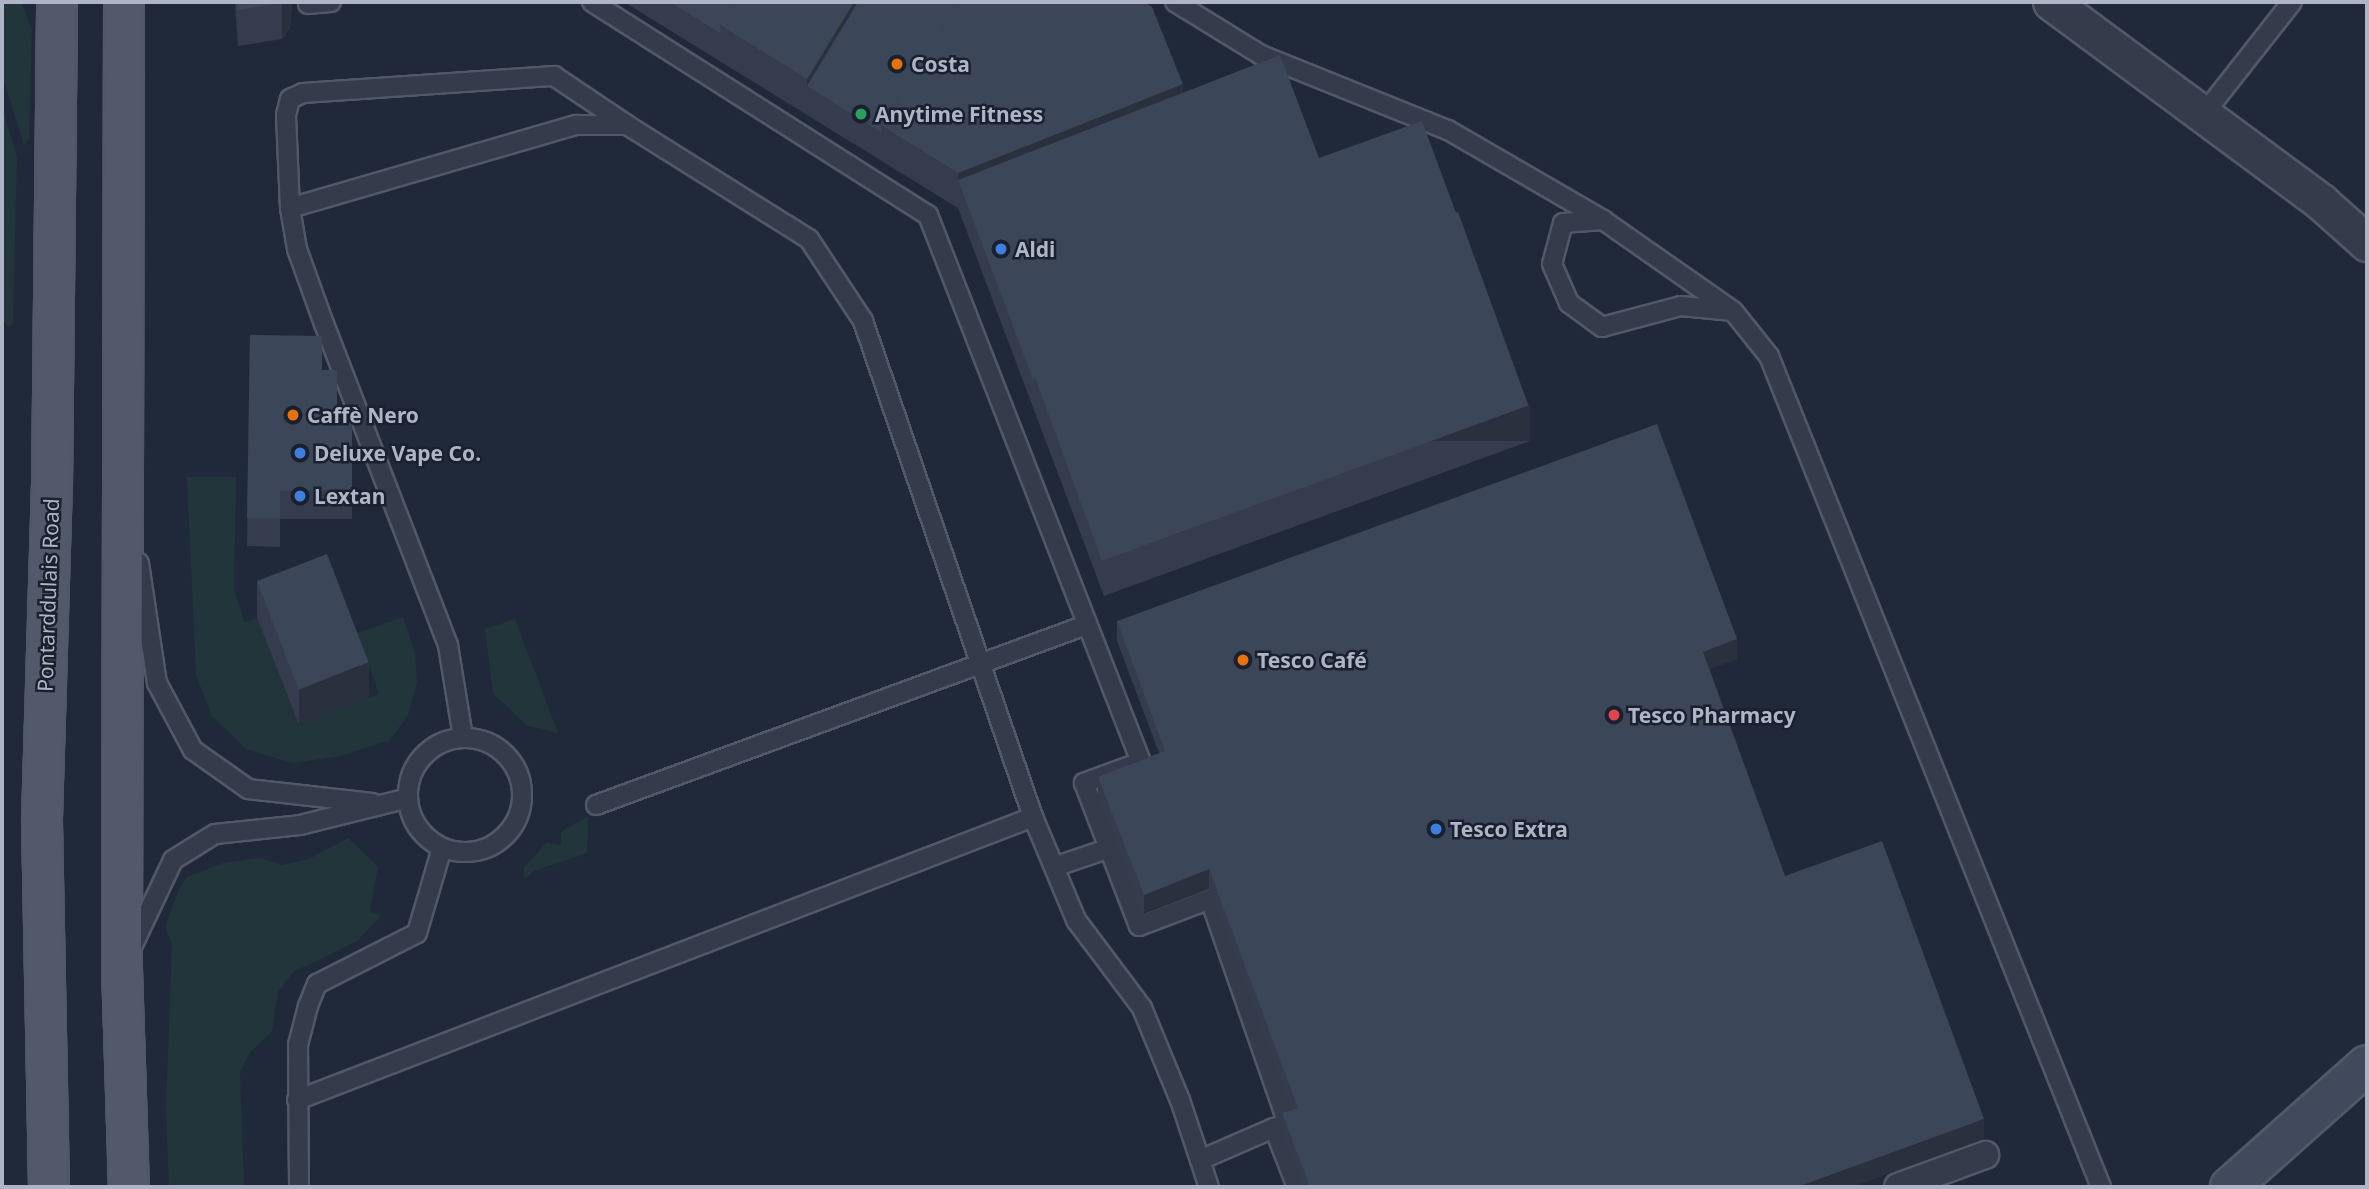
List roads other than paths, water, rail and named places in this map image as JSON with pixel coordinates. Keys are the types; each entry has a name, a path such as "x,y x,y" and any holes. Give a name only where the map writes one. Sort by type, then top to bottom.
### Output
{"main road":[{"name":"Pontarddulais Road","path":"48,1187 42,819 52,487 57,2"},
{"path":"124,2 122,968 130,1187"},
{"path":"2230,1187 2367,1066"}],"street":[{"path":"2051,2 2321,202 2367,243"},
{"path":"1898,1187 1985,1155"}],"lane":[{"path":"308,4 331,2"},
{"path":"592,2 928,215 1141,762 1084,783 1139,926 1210,899 1288,1124 1200,1160"},
{"path":"1175,2 1261,55 1448,130 1603,220 1733,311 1769,356 2101,1187"},
{"path":"2203,115 2292,2"},
{"path":"463,737 448,645 297,249 290,208 286,115 290,99 303,93 554,76 809,239 857,311 1033,817 1076,920 1142,1008 1209,1187"},
{"path":"290,208 576,125 627,125"},
{"path":"1603,220 1563,223 1552,264 1569,303 1602,327 1681,306 1733,311"},
{"path":"125,476 158,684 193,750 248,789 372,803"},
{"path":"596,805 1086,625"},
{"path":"463,737 498,747 511,761 519,777 519,814 497,843 461,852 442,848 414,822 408,798 414,766 427,751 463,737"},
{"path":"122,968 173,860 215,834 300,825 372,803 408,798"},
{"path":"297,1100 1033,817"},
{"path":"299,1187 298,1045 317,984 417,933 442,848"},
{"path":"1054,867 1110,848"},
{"path":"1274,1128 1297,1187"}],"place":[{"name":"Costa","path":"897,64"},
{"name":"Anytime Fitness","path":"861,114"},
{"name":"Aldi","path":"1001,249"},
{"name":"Caffè Nero","path":"293,415"},
{"name":"Deluxe Vape Co.","path":"300,453"},
{"name":"Lextan","path":"300,496"},
{"name":"Tesco Café","path":"1243,660"},
{"name":"Tesco Pharmacy","path":"1614,715"},
{"name":"Tesco Extra","path":"1436,829"}]}
